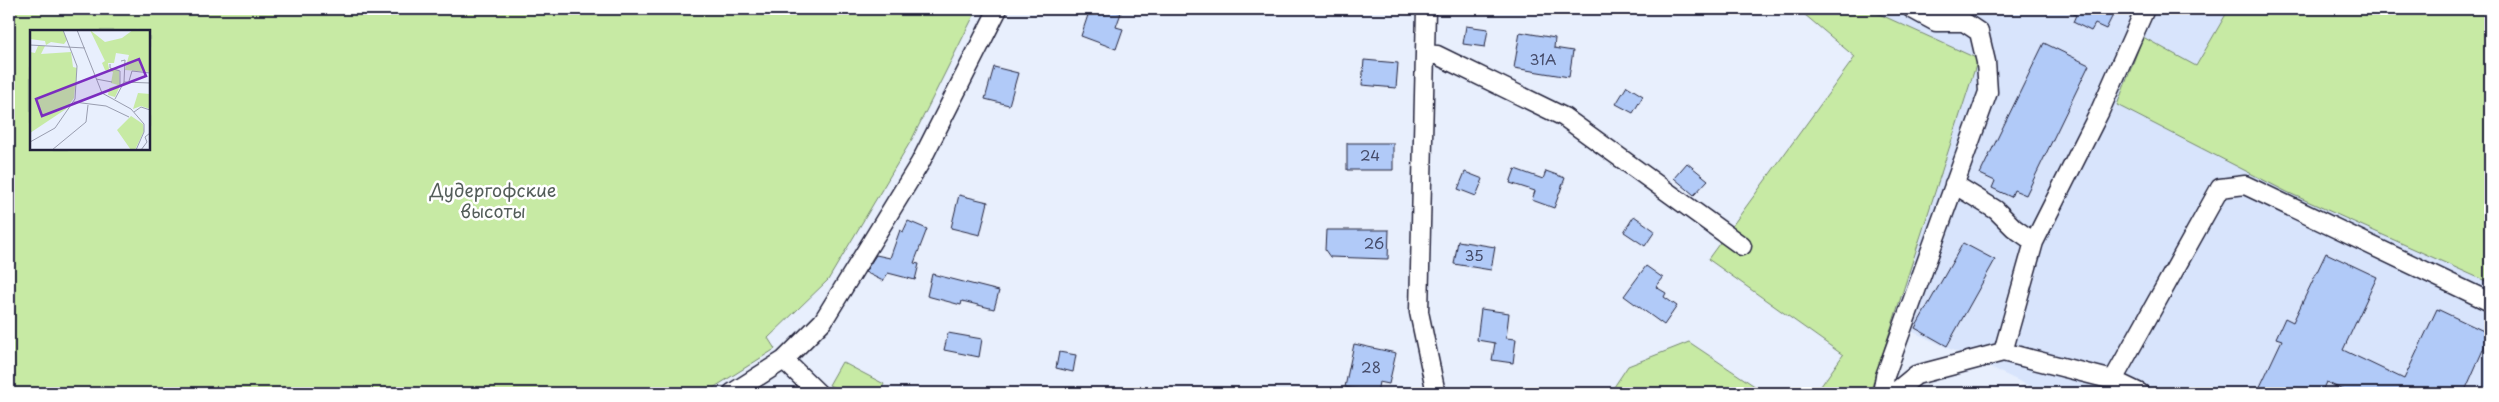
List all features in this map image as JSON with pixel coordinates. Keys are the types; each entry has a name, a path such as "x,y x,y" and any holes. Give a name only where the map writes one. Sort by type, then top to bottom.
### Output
{"street":[{"path":"732,393 784,360 823,321 920,163 998,9"},
{"path":"1426,9 1419,312 1436,393"},
{"path":"1882,393 1885,376 1988,92 1986,62 1980,32 1965,15 1936,22 1912,9"},
{"path":"2003,352 2034,242 2099,113 2146,9"},
{"path":"1425,54 1437,55 1564,117 1742,246"},
{"path":"1954,184 1996,210 2014,228 2034,242"},
{"path":"2114,380 2220,188 2244,185 2490,302"},
{"path":"1894,393 1916,375 2003,352 2114,380 2140,393"},
{"path":"784,360 818,393"}],"shaded area":[{"path":"1868,9 2229,9 2196,66 2287,192 2490,283 2490,393 2045,393 1894,323 1978,59"}],"green space":[{"name":"Дудергофские высоты","path":"9,9 977,9 912,139 828,280 768,338 775,349 705,393 9,393"},
{"path":"1798,9 1868,9 1978,59 1870,393 1816,393 1843,355 1708,259 1855,57"},
{"path":"2229,9 2490,9 2490,283 2287,192 2117,105 2143,37 2196,66"},
{"path":"1689,342 1765,393 1610,393 1628,366"},
{"path":"842,362 884,384 879,393 844,393 829,385"}],"building":[{"path":"1090,9 1109,9 1121,13 1116,27 1123,29 1116,49 1081,36"},
{"path":"2062,9 2116,9 2106,29 2095,24 2091,31 2073,22 2076,15"},
{"path":"1466,26 1488,29 1485,47 1463,44"},
{"path":"1520,32 1555,38 1554,48 1573,51 1569,77 1514,68"},
{"path":"2044,43 2089,65 2026,195 2014,190 2011,197 1992,188 1995,181 1980,174"},
{"path":"1364,60 1398,63 1396,88 1362,85"},
{"path":"994,67 1018,73 1009,105 985,99"},
{"path":"1627,86 1643,96 1633,113 1616,104"},
{"path":"1347,143 1393,143 1393,170 1347,170"},
{"path":"1687,163 1708,180 1694,195 1674,178"},
{"path":"1515,169 1543,179 1546,171 1565,178 1554,208 1532,200 1535,191 1510,183"},
{"path":"1465,172 1483,179 1476,196 1458,189"},
{"path":"959,195 988,202 980,235 951,228"},
{"path":"1634,216 1655,231 1645,246 1624,232"},
{"path":"908,221 927,229 914,263 919,264 915,280 888,273 883,281 865,272 876,255 890,258 900,230 903,232"},
{"path":"1326,230 1389,230 1388,259 1330,257 1325,250"},
{"path":"1458,241 1495,247 1491,270 1454,264"},
{"path":"1963,243 1995,260 1947,346 1915,328"},
{"path":"2326,253 2377,277 2343,350 2404,379 2437,309 2490,334 2464,393 2350,393 2326,382 2321,393 2257,393 2282,340 2276,338 2285,318 2293,322"},
{"path":"1646,266 1663,278 1656,287 1666,293 1664,297 1677,306 1664,325 1624,296"},
{"path":"932,274 999,291 994,309 962,301 961,305 927,296"},
{"path":"1481,309 1509,313 1506,338 1516,339 1513,363 1492,360 1495,343 1477,340"},
{"path":"948,333 982,339 979,357 944,350"},
{"path":"1354,344 1396,353 1389,384 1379,382 1377,393 1345,387"},
{"path":"1059,352 1076,355 1073,372 1056,368"}]}
